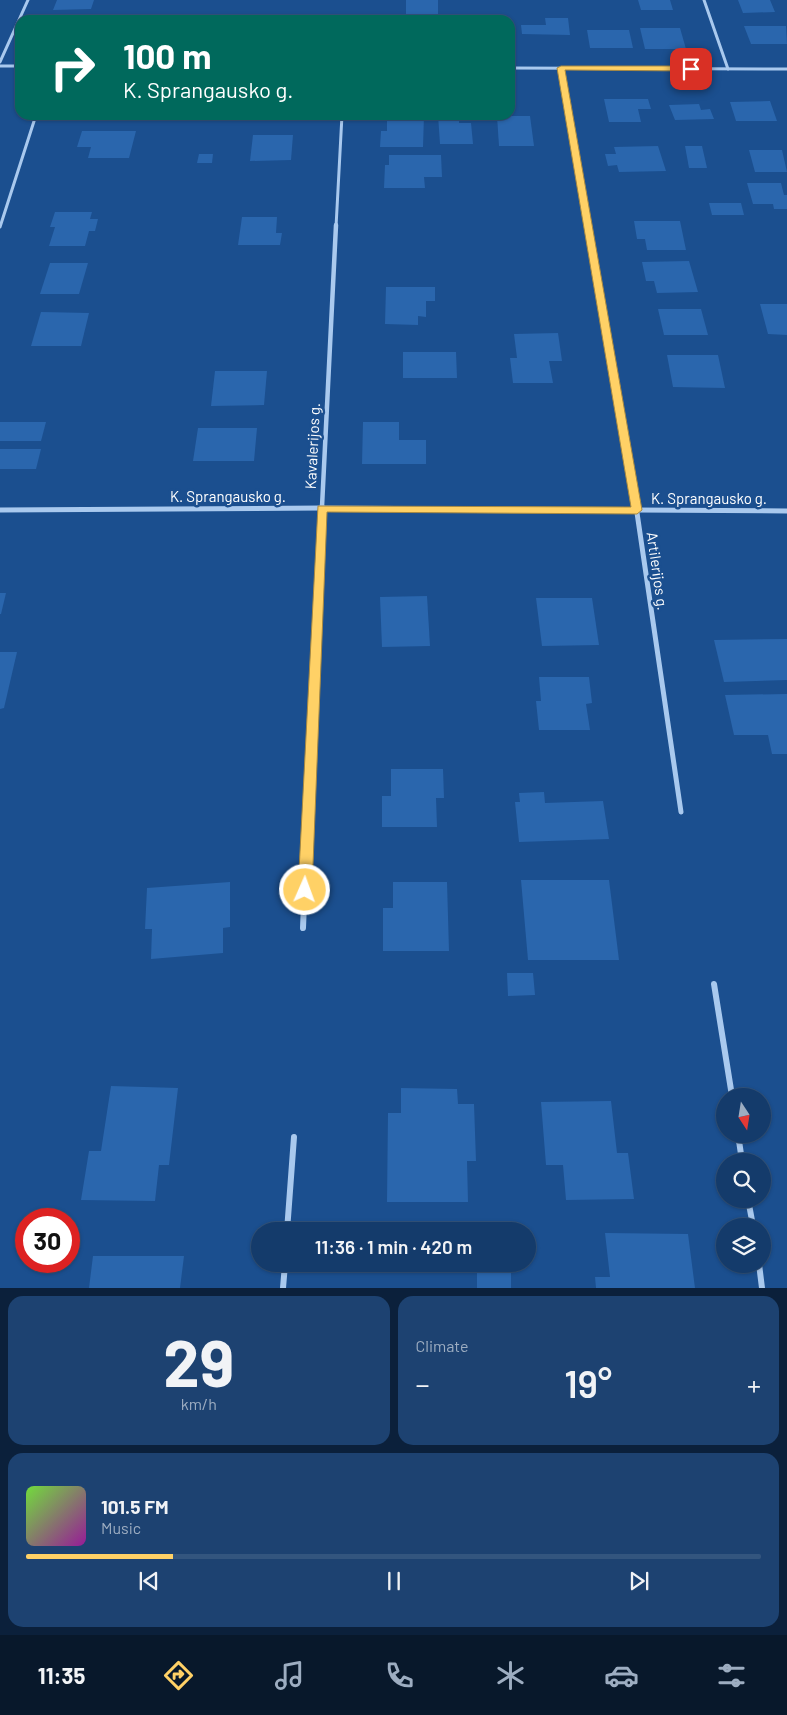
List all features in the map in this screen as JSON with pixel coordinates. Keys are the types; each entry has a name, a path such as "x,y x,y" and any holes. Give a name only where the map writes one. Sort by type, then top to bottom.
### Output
{"street":[{"path":"21,15 28,0"},
{"path":"704,0 728,69"},
{"path":"0,62 15,29"},
{"path":"0,66 15,66"},
{"path":"515,68 787,69"},
{"name":"Artilerijos g.","path":"561,68 637,510 682,812"},
{"path":"0,227 34,120"},
{"name":"Kavalerijos g.","path":"303,928 342,120"},
{"name":"K. Sprangausko g.","path":"0,510 322,508 787,511"},
{"path":"714,984 731,1088"},
{"path":"288,1222 294,1137"},
{"path":"283,1288 284,1272"},
{"path":"760,1273 762,1288"}],"building":[{"path":"57,0 94,0 91,9 53,10"},
{"path":"406,0 438,0 438,15 406,15"},
{"path":"638,0 670,0 673,10 641,10"},
{"path":"738,0 770,0 775,12 743,13"},
{"path":"545,18 568,18 570,35 522,34 521,25 546,25"},
{"path":"744,26 786,26 787,44 751,44"},
{"path":"640,28 680,28 686,49 645,49"},
{"path":"587,30 629,30 633,48 590,48"},
{"path":"604,99 648,99 651,109 638,109 641,122 609,122"},
{"path":"770,101 777,121 736,121 730,102"},
{"path":"699,104 701,110 710,109 714,119 675,120 669,105"},
{"path":"515,116 530,116 534,146 499,146 497,120 515,120"},
{"path":"387,120 424,120 423,147 380,147 381,131 387,131"},
{"path":"438,120 459,120 459,123 471,123 473,144 440,144"},
{"path":"82,131 136,131 129,158 88,158 91,147 77,147"},
{"path":"253,135 293,135 291,160 250,161"},
{"path":"658,146 666,171 619,172 617,165 608,166 605,154 616,154 614,147"},
{"path":"685,146 702,146 707,168 689,168"},
{"path":"749,150 782,150 787,172 755,172"},
{"path":"199,154 213,154 212,163 197,163"},
{"path":"389,155 441,155 442,177 424,177 425,188 384,188 385,165 389,165"},
{"path":"747,183 781,183 784,195 787,195 787,209 774,209 773,204 753,204"},
{"path":"709,203 741,203 744,215 712,215"},
{"path":"55,212 92,212 90,219 98,219 95,231 89,231 85,246 49,246 55,227 50,227"},
{"path":"242,217 277,217 276,233 282,233 280,245 238,245"},
{"path":"634,221 680,221 686,250 647,250 645,239 637,239"},
{"path":"689,261 698,292 657,293 654,281 646,281 642,262"},
{"path":"50,263 88,263 79,294 40,294"},
{"path":"386,287 435,287 435,301 426,301 426,317 418,316 418,325 385,324"},
{"path":"760,304 787,304 787,335 768,334"},
{"path":"658,309 701,309 708,335 664,335"},
{"path":"41,312 89,313 81,346 31,346"},
{"path":"558,333 562,361 549,361 553,383 513,383 510,358 517,358 514,334"},
{"path":"403,352 456,352 457,378 403,378"},
{"path":"667,355 718,355 725,388 673,387"},
{"path":"215,371 267,371 264,405 211,406"},
{"path":"0,422 46,422 41,441 0,441"},
{"path":"363,422 399,422 399,440 426,440 426,464 362,464"},
{"path":"198,428 257,428 254,461 193,461"},
{"path":"0,449 41,449 36,469 0,469"},
{"path":"0,593 6,593 1,614 0,614"},
{"path":"427,596 430,646 382,647 380,597"},
{"path":"536,598 592,598 599,645 542,646"},
{"path":"787,639 787,680 724,682 714,640"},
{"path":"0,652 17,652 4,708 0,709"},
{"path":"539,677 589,677 592,703 586,704 590,730 539,730 536,701 541,701"},
{"path":"787,694 787,754 772,754 768,735 734,735 725,695"},
{"path":"391,769 443,769 444,798 436,798 437,827 382,827 382,796 391,796"},
{"path":"544,792 545,803 603,801 609,839 519,842 515,802 520,802 519,793"},
{"path":"521,880 609,880 619,960 528,960"},
{"path":"230,882 230,927 223,928 223,953 151,959 152,929 145,929 147,888"},
{"path":"393,882 447,882 449,951 383,951 383,908 393,908"},
{"path":"507,973 533,973 535,995 508,996"},
{"path":"111,1086 178,1088 169,1165 159,1165 155,1201 81,1200 89,1151 101,1151"},
{"path":"401,1088 457,1089 458,1104 474,1104 476,1161 467,1161 468,1202 387,1202 388,1113 401,1113"},
{"path":"611,1101 617,1153 628,1153 634,1199 566,1200 563,1165 546,1165 541,1102"},
{"path":"605,1233 688,1234 695,1288 596,1288 595,1277 610,1277"},
{"path":"93,1256 184,1256 180,1288 89,1288"},
{"path":"477,1272 511,1272 511,1288 477,1288"}],"route":[{"path":"305,890 322,508 637,510 561,68 691,69"}]}
